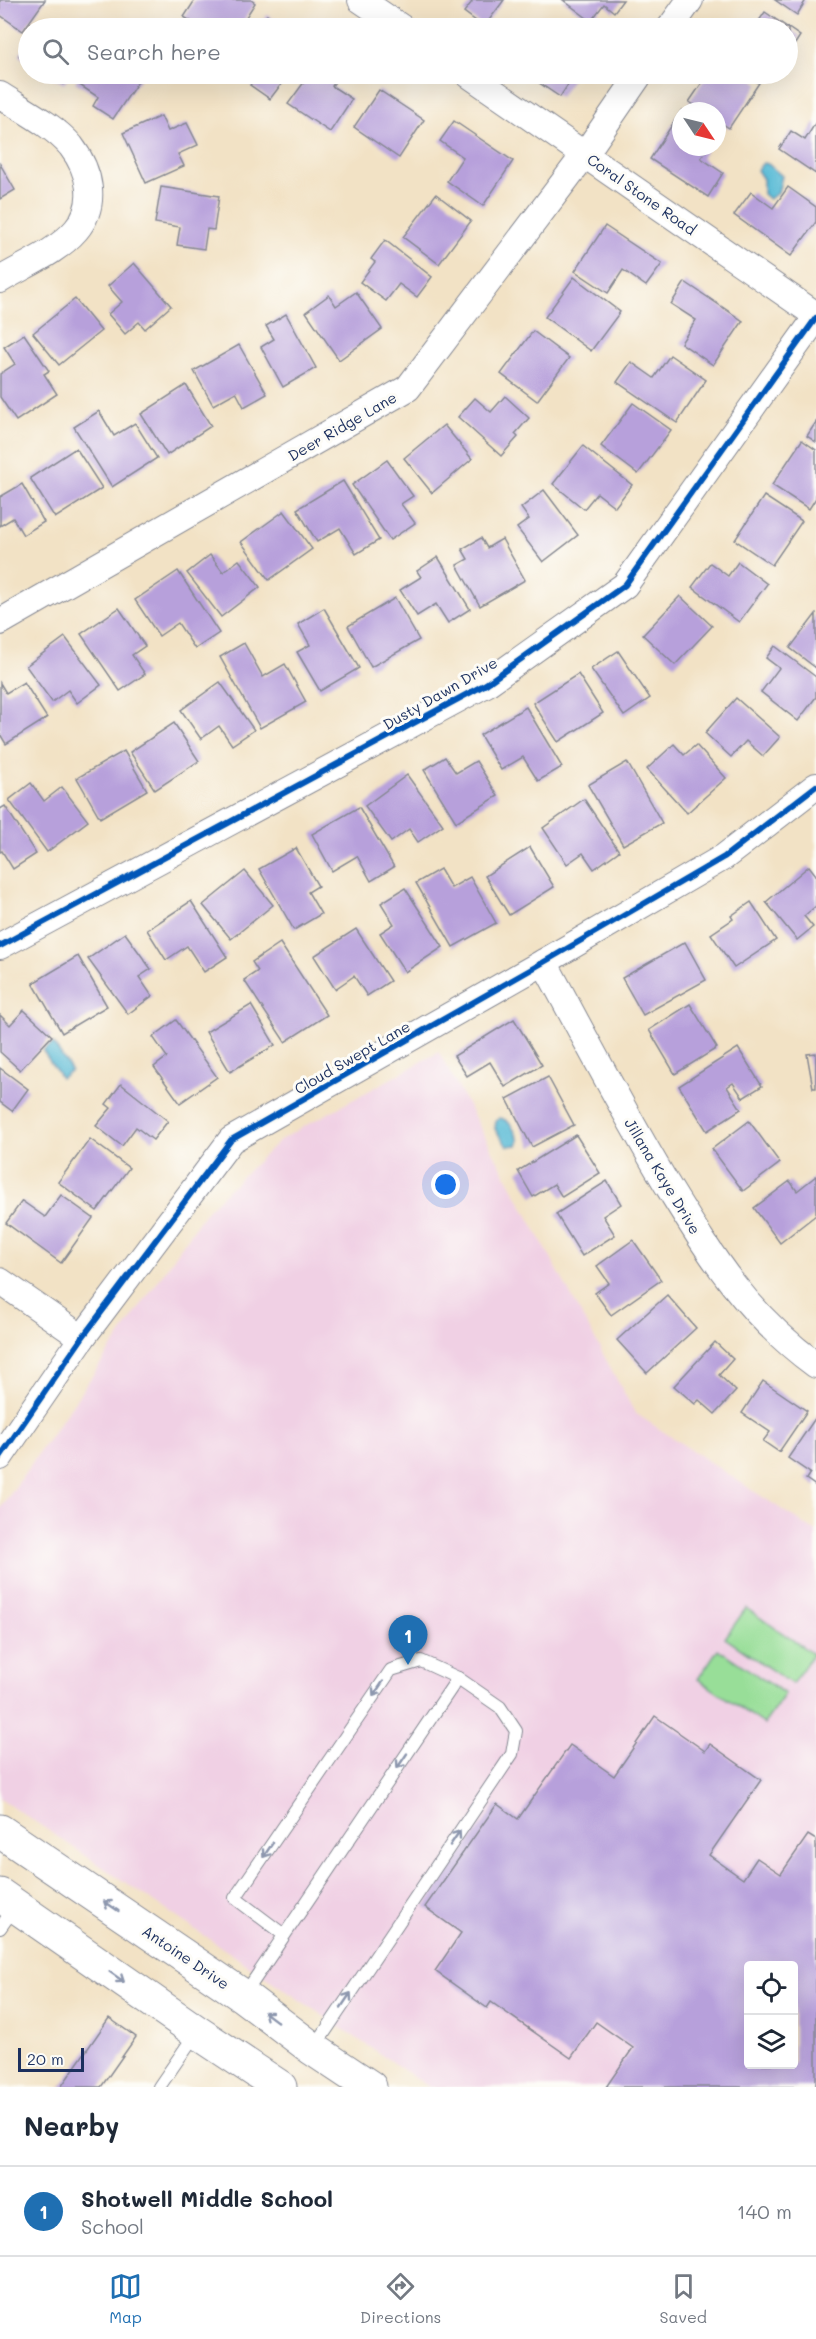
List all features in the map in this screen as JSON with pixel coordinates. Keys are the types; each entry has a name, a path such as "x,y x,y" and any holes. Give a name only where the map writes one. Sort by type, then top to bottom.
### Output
{"main road":[{"name":"Antoine Drive","path":"0,1831 243,1996 313,2049 370,2087"},
{"path":"5,1910 280,2087"},
{"path":"287,2087 313,2049"}],"street":[{"path":"361,0 387,18"},
{"path":"677,18 690,0"},
{"name":"Coral Stone Road","path":"483,84 816,317"},
{"name":"Deer Ridge Lane","path":"0,622 408,388 585,154 633,84"},
{"path":"0,95 52,130 70,146 89,180 91,202 77,229 55,248 0,280"},
{"name":"Dusty Dawn Drive","path":"0,946 486,684 625,585 816,317"},
{"name":"Cloud Swept Lane","path":"0,1457 82,1338 231,1140 724,857 816,786"},
{"name":"Jillana Kaye Drive","path":"544,962 635,1131 697,1234 751,1308 772,1329 816,1365"},
{"path":"0,1281 82,1338"}],"lane":[{"path":"284,1935 235,1898 391,1670 421,1661 458,1678 500,1707 516,1731 512,1754 313,2049"},
{"path":"243,1996 458,1678"},
{"path":"159,2087 197,2032"}],"shaded area":[{"path":"439,1052 635,1413 816,1532 816,2087 429,2087 0,1798 0,1509 207,1210 280,1140"}],"green space":[{"path":"746,1608 813,1654 792,1684 725,1638"},
{"path":"718,1649 785,1694 764,1724 698,1679"}],"water":[{"path":"763,163 768,164 782,176 778,193 769,199 763,194 763,179 757,170"},
{"path":"53,1043 71,1070 61,1078 43,1051"},
{"path":"500,1118 512,1126 519,1140 517,1145 507,1146 495,1129 496,1121"}],"building":[{"path":"0,0 45,0 32,18 18,18 18,28 0,15"},
{"path":"195,0 251,0 255,3 245,18 184,17"},
{"path":"469,0 504,0 491,18 472,18 464,12 472,2"},
{"path":"563,0 623,0 614,12 604,4 593,18 587,18"},
{"path":"775,0 806,0 797,15"},
{"path":"765,12 774,18 761,18"},
{"path":"78,84 136,84 113,119 93,106 98,97"},
{"path":"251,84 281,84 270,99"},
{"path":"303,84 333,84 332,86 352,99 330,132 288,104"},
{"path":"541,84 568,84 560,97"},
{"path":"701,84 758,84 729,128 726,126 726,102 689,102"},
{"path":"379,90 424,120 399,158 354,127"},
{"path":"161,116 168,131 187,123 198,145 178,154 184,166 146,183 123,133"},
{"path":"454,121 513,161 483,206 447,181 463,157 440,141"},
{"path":"816,122 816,174 779,149 791,131 805,140"},
{"path":"672,125 672,156 702,156 701,158 723,173 708,197 650,159"},
{"path":"0,164 15,190 0,199"},
{"path":"161,187 219,196 214,230 207,229 204,249 177,245 180,227 155,223"},
{"path":"788,187 816,207 816,222 791,256 734,215 751,192 773,208"},
{"path":"436,194 471,221 439,264 403,237"},
{"path":"605,226 662,264 646,286 623,270 608,293 575,271"},
{"path":"385,240 432,277 417,297 399,284 386,301 360,282 375,262 371,259"},
{"path":"134,263 171,306 145,329 139,322 125,334 108,314 122,302 108,286"},
{"path":"574,277 620,312 591,351 545,317"},
{"path":"685,282 743,321 713,365 681,343 696,320 671,304"},
{"path":"356,292 382,329 339,360 306,312 329,295 336,306"},
{"path":"75,299 101,331 59,365 33,333"},
{"path":"286,314 316,368 283,387 261,347 274,339 266,326"},
{"path":"533,331 569,358 537,401 501,374"},
{"path":"24,334 49,371 44,374 57,394 16,421 0,397 0,374 15,364 4,347"},
{"path":"239,345 267,394 244,407 236,392 213,405 194,371"},
{"path":"670,355 706,380 677,423 617,382 631,362 654,378"},
{"path":"186,385 211,426 167,455 141,414"},
{"path":"505,396 529,418 515,434 518,437 501,456 458,417 475,398 491,412"},
{"path":"633,403 671,430 638,474 601,446"},
{"path":"99,411 114,436 135,423 157,458 112,487 74,427"},
{"path":"816,422 816,442 807,436"},
{"path":"444,425 472,459 432,493 404,458"},
{"path":"802,440 816,450 816,498 809,509 772,485"},
{"path":"583,446 632,485 615,507 597,493 584,509 553,484"},
{"path":"76,448 102,488 55,518 30,478"},
{"path":"387,460 413,496 401,504 415,523 390,540 352,485"},
{"path":"343,481 379,540 356,554 340,528 317,542 297,509"},
{"path":"22,484 44,522 23,535 13,518 0,526 0,497"},
{"path":"544,490 578,535 543,562 517,528 529,519 521,508"},
{"path":"764,496 802,521 772,565 735,540"},
{"path":"284,511 312,549 269,580 241,542"},
{"path":"481,538 487,548 502,539 525,580 480,606 457,565 468,559 462,549"},
{"path":"210,555 223,572 239,560 260,587 221,617 187,573"},
{"path":"438,557 470,609 448,623 436,604 417,616 400,590 421,577 417,571"},
{"path":"738,562 767,584 739,622 692,587 710,563 728,576"},
{"path":"178,571 219,633 195,649 178,623 159,636 135,600"},
{"path":"680,596 712,626 675,665 643,635"},
{"path":"395,598 419,640 371,667 348,626"},
{"path":"119,608 145,646 132,655 145,674 120,691 81,634"},
{"path":"324,608 359,668 320,691 297,652 310,645 298,624"},
{"path":"816,614 816,668 790,648"},
{"path":"65,637 101,685 77,703 68,690 52,702 26,666"},
{"path":"244,643 263,677 285,664 306,702 260,728 220,657"},
{"path":"775,646 816,677 816,697 798,721 761,692 779,668 766,658"},
{"path":"618,651 650,698 624,716 591,669"},
{"path":"578,674 603,713 558,742 533,703"},
{"path":"24,682 47,718 6,744 0,734 0,683 6,693"},
{"path":"220,682 254,730 232,745 219,726 201,739 181,710"},
{"path":"736,698 780,737 763,756 746,741 731,757 705,733"},
{"path":"526,707 562,767 538,781 523,757 501,770 480,735"},
{"path":"174,723 199,761 155,790 130,752"},
{"path":"674,744 684,755 696,745 726,778 687,813 647,769"},
{"path":"124,751 147,790 100,818 77,778"},
{"path":"445,757 456,773 476,761 498,796 456,822 424,770"},
{"path":"627,762 662,823 623,845 588,785"},
{"path":"407,775 443,825 418,842 409,829 391,842 365,806"},
{"path":"31,783 44,801 62,787 88,821 47,852 9,800"},
{"path":"584,799 619,851 594,869 583,853 567,864 543,828"},
{"path":"5,806 36,854 13,869 2,851 0,852 0,809"},
{"path":"359,807 394,867 371,881 357,856 332,871 312,834"},
{"path":"530,847 554,887 509,915 485,876"},
{"path":"296,848 318,886 308,892 321,914 294,930 259,869"},
{"path":"809,866 816,875 816,906 804,916 813,927 797,940 766,902"},
{"path":"440,869 451,888 470,877 496,923 453,947 416,883"},
{"path":"245,871 273,905 231,939 203,905"},
{"path":"405,888 443,947 405,972 380,933 394,924 381,903"},
{"path":"191,901 227,957 204,972 187,946 166,960 147,930"},
{"path":"751,902 776,940 734,968 711,934 733,919 731,916"},
{"path":"356,929 390,981 367,996 354,976 335,989 314,956"},
{"path":"125,933 151,969 139,977 152,996 128,1014 88,959"},
{"path":"685,942 706,980 643,1015 622,978"},
{"path":"280,943 327,1015 285,1042 244,980 258,971 252,962"},
{"path":"78,956 107,1006 62,1033 33,983"},
{"path":"690,1004 717,1048 675,1074 649,1030"},
{"path":"251,1005 275,1045 230,1072 206,1032"},
{"path":"24,1010 52,1036 20,1070 0,1052 0,1015 10,1025"},
{"path":"514,1019 542,1065 505,1087 490,1062 467,1076 454,1056"},
{"path":"176,1020 217,1077 180,1103 154,1067 167,1057 153,1037"},
{"path":"738,1048 762,1086 743,1098 733,1083 727,1087 741,1109 707,1131 679,1086"},
{"path":"816,1053 816,1088 813,1088 807,1054"},
{"path":"0,1068 28,1089 12,1111 0,1102"},
{"path":"548,1077 574,1125 532,1147 507,1099"},
{"path":"121,1084 168,1121 153,1140 136,1127 122,1146 96,1126 111,1108 106,1104"},
{"path":"749,1121 780,1163 743,1191 712,1149"},
{"path":"576,1135 600,1173 562,1197 554,1184 533,1197 518,1171"},
{"path":"90,1139 129,1168 97,1211 58,1182"},
{"path":"816,1176 816,1215 780,1243 754,1208 790,1181 797,1191"},
{"path":"607,1181 621,1204 603,1216 615,1235 582,1256 556,1214"},
{"path":"61,1195 93,1218 61,1263 6,1223 22,1201 45,1217"},
{"path":"633,1240 661,1280 611,1315 595,1293 609,1283 597,1266"},
{"path":"667,1295 696,1328 647,1373 617,1340"},
{"path":"715,1342 733,1359 719,1375 736,1391 715,1414 699,1400 695,1404 674,1386"},
{"path":"763,1381 807,1411 779,1452 763,1441 770,1432 742,1413"},
{"path":"816,1417 816,1486 806,1479 810,1473 788,1458"},
{"path":"655,1716 705,1751 710,1744 761,1780 709,1855 743,1879 757,1858 781,1874 808,1835 816,1840 816,2087 606,2087 633,2048 596,2022 571,2058 491,2002 487,2008 435,1971 461,1933 425,1907 497,1804 518,1819 570,1745 614,1776"},
{"path":"109,2018 136,2037 101,2087 61,2087"}],"cycle path":[{"path":"0,946 486,684 625,585 816,318"},
{"path":"0,1457 82,1338 231,1140 724,857 816,786"}],"place":[{"name":"Shotwell Middle School","path":"408,1665"}]}
